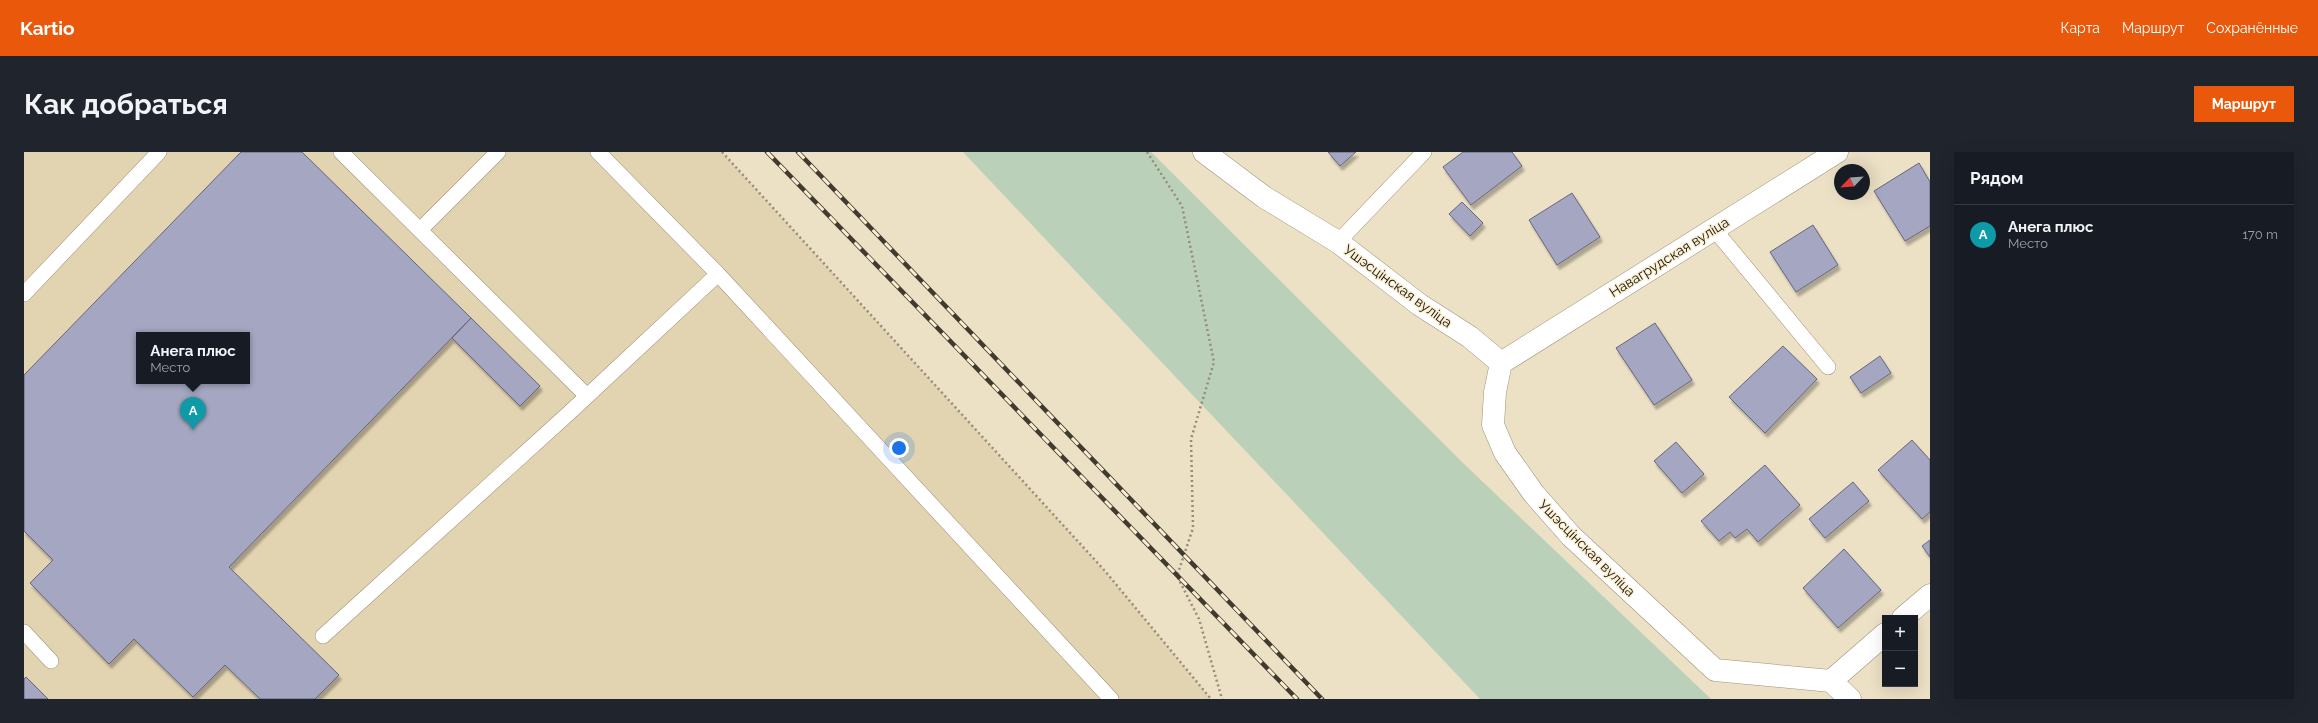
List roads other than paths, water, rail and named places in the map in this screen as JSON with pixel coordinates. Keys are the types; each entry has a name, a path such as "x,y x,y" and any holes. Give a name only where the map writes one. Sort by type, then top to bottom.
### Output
{"street":[{"name":"Ушэсцінская вуліца","path":"1204,152 1264,197 1338,242 1420,305 1470,337 1501,363 1495,392 1493,425 1505,453 1534,494 1571,536 1715,670 1831,681"},
{"name":"Навагрудская вуліца","path":"1501,363 1837,152"},
{"path":"1907,615 1930,595"},
{"path":"1850,699 1831,681 1882,637"}],"lane":[{"path":"24,294 159,152"},
{"path":"341,152 587,396"},
{"path":"420,230 498,152"},
{"path":"598,152 718,274 1111,699"},
{"path":"1338,242 1424,152"},
{"path":"1714,229 1828,367"},
{"path":"323,636 587,396 718,274"},
{"path":"24,632 51,661"}],"railway":[{"path":"767,152 1297,699"},
{"path":"798,152 1322,699"}],"place":[{"name":"Анега плюс","path":"193,430"}]}
